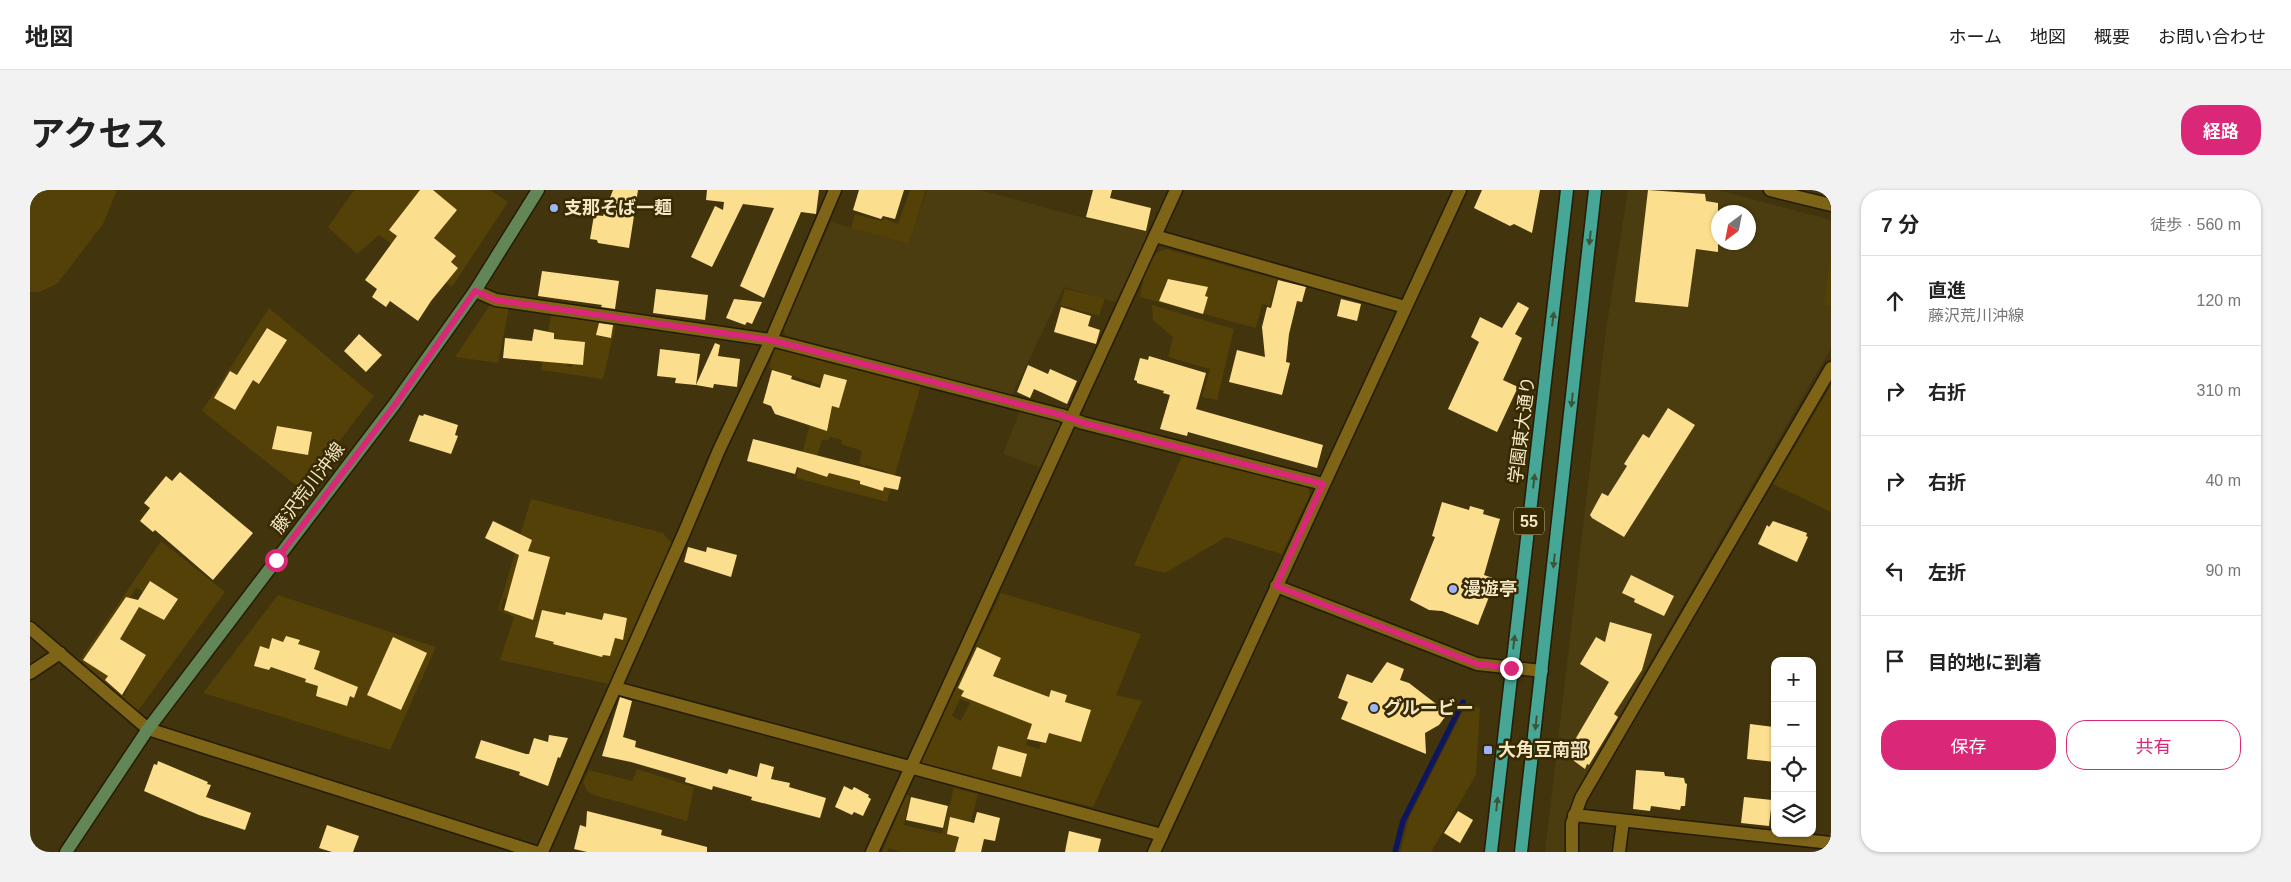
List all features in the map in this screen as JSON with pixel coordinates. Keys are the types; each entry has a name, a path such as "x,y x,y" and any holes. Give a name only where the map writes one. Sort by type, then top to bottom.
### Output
{"main road":[{"name":"藤沢荒川沖線","path":"66,852 148,729 394,406 475,291 538,190"},
{"name":"学園東大通り","path":"1491,852 1567,190"},
{"name":"55","path":"1522,852 1596,190"}],"street":[{"path":"542,852 684,533 718,450 771,340 835,190"},
{"path":"872,852 1176,190"},
{"path":"1154,852 1460,190"},
{"path":"1770,190 1828,201"},
{"path":"1155,236 1405,307"},
{"path":"475,291 496,300 771,340 1083,423 1323,484"},
{"path":"1572,852 1574,815 1581,798 1831,368"},
{"path":"1276,586 1477,664 1542,671"},
{"path":"30,628 148,729 535,852"},
{"path":"30,673 60,653"},
{"path":"616,688 1162,835"},
{"path":"1574,815 1831,843"},
{"path":"1619,852 1623,821"}],"shaded area":[{"path":"30,190 117,190 103,224 57,284 39,292 30,292"},
{"path":"354,190 420,190 409,205 430,222 433,190 490,190 508,202 452,287 379,235 357,254 328,227","holes":["407,224 408,254 393,241","429,233 456,256 451,262 458,268 449,279"]},
{"path":"910,190 926,190 909,244 851,228 855,214 881,221 885,219 898,224"},
{"path":"927,190 980,190 1084,218 1149,232 1119,303 1064,287 1012,395 786,336 783,329 831,222 909,244"},
{"path":"1628,190 1717,190 1831,220 1831,254 1823,305 1831,307 1831,348 1648,666 1572,803 1566,819 1566,852 1545,852 1606,330"},
{"path":"1166,249 1277,279 1270,306 1262,304 1256,328 1140,297 1147,268 1150,261 1159,252","holes":["1181,280 1193,284 1192,287 1206,290 1205,296 1208,298 1203,313 1160,301 1164,285 1179,283"]},
{"path":"1831,254 1831,307 1823,305"},
{"path":"1065,289 1105,298 1099,316 1060,305"},
{"path":"490,305 509,308 498,363 455,357"},
{"path":"1152,305 1234,329 1217,400 1202,397 1210,369 1168,357 1173,337 1153,320"},
{"path":"269,308 374,396 302,490 202,411","holes":["266,328 286,340 260,384 240,372","230,371 251,383 235,410 214,398","277,426 312,433 308,455 273,449"]},
{"path":"551,316 616,324 603,379 541,370","holes":["599,322 613,325 611,338 597,336","576,346 585,347 583,365 572,364 572,367 566,366"]},
{"path":"779,346 921,385 887,502 796,478 820,385 769,368 774,350","holes":["824,374 847,381 839,408 816,401","830,437 842,440 841,444 862,451 859,464 863,465 861,474 855,473 853,479 829,473 827,477 815,473 814,465 822,440 828,440","865,465 888,472 883,490 860,484"]},
{"path":"1831,385 1831,512 1773,484"},
{"path":"1020,411 1059,420 1061,427 1041,468 1003,454"},
{"path":"1182,456 1308,486 1310,494 1282,554 1226,537 1165,573 1134,565"},
{"path":"531,499 663,533 673,545 609,684 500,660 514,617 498,610","holes":["504,598 528,606 524,617 500,609","542,610 559,614 552,641 535,637","566,612 578,615 587,653 554,644 560,616 564,617","604,613 627,618 622,640 599,635"]},
{"path":"161,541 225,592 137,712 80,660","holes":["150,581 178,599 164,620 139,607 130,598 136,588 143,592","110,620 126,629 120,639 146,655 126,685 129,687 124,696 106,681 112,670 84,659"]},
{"path":"1001,593 1141,634 1116,695 1142,701 1093,807 919,765","holes":["977,648 1001,659 993,676 997,677 981,699 958,688","1041,694 1049,697 1067,695 1065,702 1091,710 1081,742 1049,733 1046,742 1041,742 1039,749 1026,745","960,699 970,703 961,721 952,716"]},
{"path":"278,595 436,647 390,750 203,693","holes":["286,636 299,640 298,644 320,651 312,675 352,686 347,705 316,696 318,686 305,682 306,679 271,667 269,670 254,666 269,649 272,639 283,642","393,638 427,653 401,710 367,695"]},
{"path":"1467,703 1480,708 1476,775 1431,852 1400,852 1409,818"},
{"path":"637,769 694,787 687,821 594,795 587,791 583,782 589,770 632,781"},
{"path":"954,788 978,794 966,840 956,838 958,839 955,852 901,852 889,848 887,852 882,852 906,795 910,796 904,825 942,834"}],"building":[{"path":"420,190 433,190 457,210 434,238 456,256 451,262 458,268 431,301 418,321 390,301 386,307 372,297 377,289 365,280 397,236 389,230"},
{"path":"613,190 638,190 629,248 598,243 597,240 590,239 594,215 603,216"},
{"path":"707,190 819,190 816,214 801,212 764,298 740,286 774,208 743,204 712,267 691,257 715,206 723,210 724,202 706,200"},
{"path":"859,190 904,190 895,219 883,216 881,219 853,210"},
{"path":"1093,190 1112,190 1110,198 1151,208 1146,231 1086,217"},
{"path":"1482,190 1540,190 1532,233 1514,224 1510,226 1474,208"},
{"path":"1648,190 1705,194 1706,201 1718,203 1718,205 1711,205 1711,250 1718,250 1718,252 1696,249 1688,307 1635,302"},
{"path":"542,271 619,281 615,309 601,307 602,305 538,296"},
{"path":"1168,279 1208,287 1205,296 1208,297 1203,314 1159,301"},
{"path":"1278,280 1306,287 1302,302 1297,301 1289,334 1286,362 1290,363 1282,395 1229,382 1237,350 1265,357 1262,327 1267,307 1271,308"},
{"path":"656,289 708,295 705,320 653,313"},
{"path":"734,299 762,302 752,324 747,322 745,325 726,318"},
{"path":"1341,299 1361,304 1357,321 1337,316"},
{"path":"1518,302 1529,308 1515,334 1522,338 1503,380 1518,387 1497,432 1448,409 1479,342 1471,337 1480,317 1502,328"},
{"path":"1061,307 1091,316 1088,326 1100,330 1096,344 1054,332"},
{"path":"599,323 613,325 611,338 596,335"},
{"path":"267,328 287,340 259,384 253,380 235,410 214,398 230,371 237,375"},
{"path":"534,329 554,333 554,339 585,342 583,365 503,358 505,338 532,341"},
{"path":"359,334 382,355 366,372 344,351"},
{"path":"715,343 720,345 718,356 740,359 737,387 714,384 713,388 696,385"},
{"path":"660,349 700,354 696,385 675,383 676,378 657,376"},
{"path":"1149,356 1206,373 1196,409 1323,445 1317,468 1188,432 1187,436 1160,429 1170,395 1163,393 1164,391 1137,383 1134,380 1140,358 1148,360"},
{"path":"1028,365 1048,374 1050,369 1077,381 1067,404 1034,389 1030,398 1017,392"},
{"path":"772,370 792,376 791,379 820,388 824,374 847,380 839,408 832,406 827,431 775,414 771,406 763,403"},
{"path":"1668,408 1695,425 1624,537 1590,515 1602,493 1608,496 1627,466 1624,464 1643,434 1649,438"},
{"path":"424,414 458,425 455,435 458,436 451,454 409,441 419,415 423,416"},
{"path":"277,426 312,432 308,455 272,449"},
{"path":"753,439 901,477 898,490 884,487 883,491 860,484 860,481 829,473 827,477 797,467 795,474 747,461"},
{"path":"180,472 253,533 213,580 155,530 153,532 140,521 150,508 144,503 166,476 172,481"},
{"path":"1442,502 1469,510 1470,506 1484,510 1483,514 1500,519 1484,575 1496,579 1478,625 1442,611 1429,610 1410,600 1435,537 1432,536"},
{"path":"493,521 532,540 528,551 550,557 533,620 504,610 519,555 485,538"},
{"path":"1773,521 1807,533 1806,536 1808,537 1797,562 1758,544 1767,525 1769,527"},
{"path":"688,547 706,552 707,547 737,555 731,577 684,562"},
{"path":"1631,575 1674,596 1664,616 1634,602 1635,599 1622,593"},
{"path":"150,581 178,599 164,620 139,607 120,639 146,655 122,695 105,680 108,676 83,660 126,597 138,600"},
{"path":"542,610 565,615 566,612 602,620 604,613 627,618 623,640 615,638 610,656 603,655 602,657 553,644 554,642 535,637"},
{"path":"1610,622 1652,634 1642,670 1614,714 1618,717 1585,769 1566,755 1609,682 1580,664 1596,637 1605,642"},
{"path":"286,636 300,640 298,644 320,651 314,669 358,687 354,698 350,696 347,706 316,696 318,686 305,682 306,679 271,667 269,670 254,666 260,646 269,649 272,638 283,642"},
{"path":"393,637 427,653 401,710 367,695"},
{"path":"977,647 1001,658 993,676 1049,697 1051,690 1067,695 1065,702 1091,710 1081,742 1049,733 1046,743 1027,739 1032,724 961,696 964,691 958,688"},
{"name":"グルービー","path":"1387,662 1404,669 1400,680 1409,683 1448,713 1439,725 1425,733 1426,754 1341,719 1348,702 1338,698 1347,674 1372,683"},
{"path":"620,697 632,701 623,737 636,741 635,747 727,774 729,769 757,777 760,763 774,767 771,779 790,783 789,787 826,798 820,818 751,800 752,797 713,786 712,790 685,782 686,778 631,762 602,756"},
{"path":"1750,724 1771,727 1771,762 1747,759"},
{"path":"549,735 568,738 560,758 558,757 548,786 519,775 520,772 475,758 481,740 529,754 534,738 548,742"},
{"path":"998,746 1027,754 1021,777 992,769"},
{"path":"158,761 208,782 207,784 211,785 206,797 251,813 245,830 199,815 144,791 154,764 157,765"},
{"path":"1636,770 1664,772 1665,776 1684,778 1687,784 1685,806 1681,806 1680,810 1651,806 1650,811 1633,809"},
{"path":"844,786 852,790 854,787 869,795 868,797 871,799 863,816 854,812 852,815 835,807"},
{"path":"911,797 948,806 943,828 906,820"},
{"path":"1744,797 1771,800 1769,826 1741,823"},
{"path":"587,811 662,830 661,835 707,847 707,852 587,852 574,849 580,825 586,827"},
{"path":"1458,811 1473,820 1460,843 1444,833"},
{"path":"977,812 1000,818 995,841 984,839 981,852 955,852 959,837 947,834 950,817 974,823"},
{"path":"327,825 359,836 353,852 332,852 319,848"},
{"path":"1069,831 1101,839 1098,852 1065,852"}],"waterway":[{"path":"1395,852 1403,821 1463,702"}],"place":[{"name":"支那そば一麺","path":"554,208"},
{"name":"漫遊亭","path":"1453,589"},
{"name":"グルービー","path":"1374,708"},
{"name":"大角豆南部","path":"1488,750"}],"route":[{"path":"276,560 362,445 394,406 475,291 496,300 771,340 1061,415 1083,423 1323,484 1276,586 1477,664 1511,668"}]}
